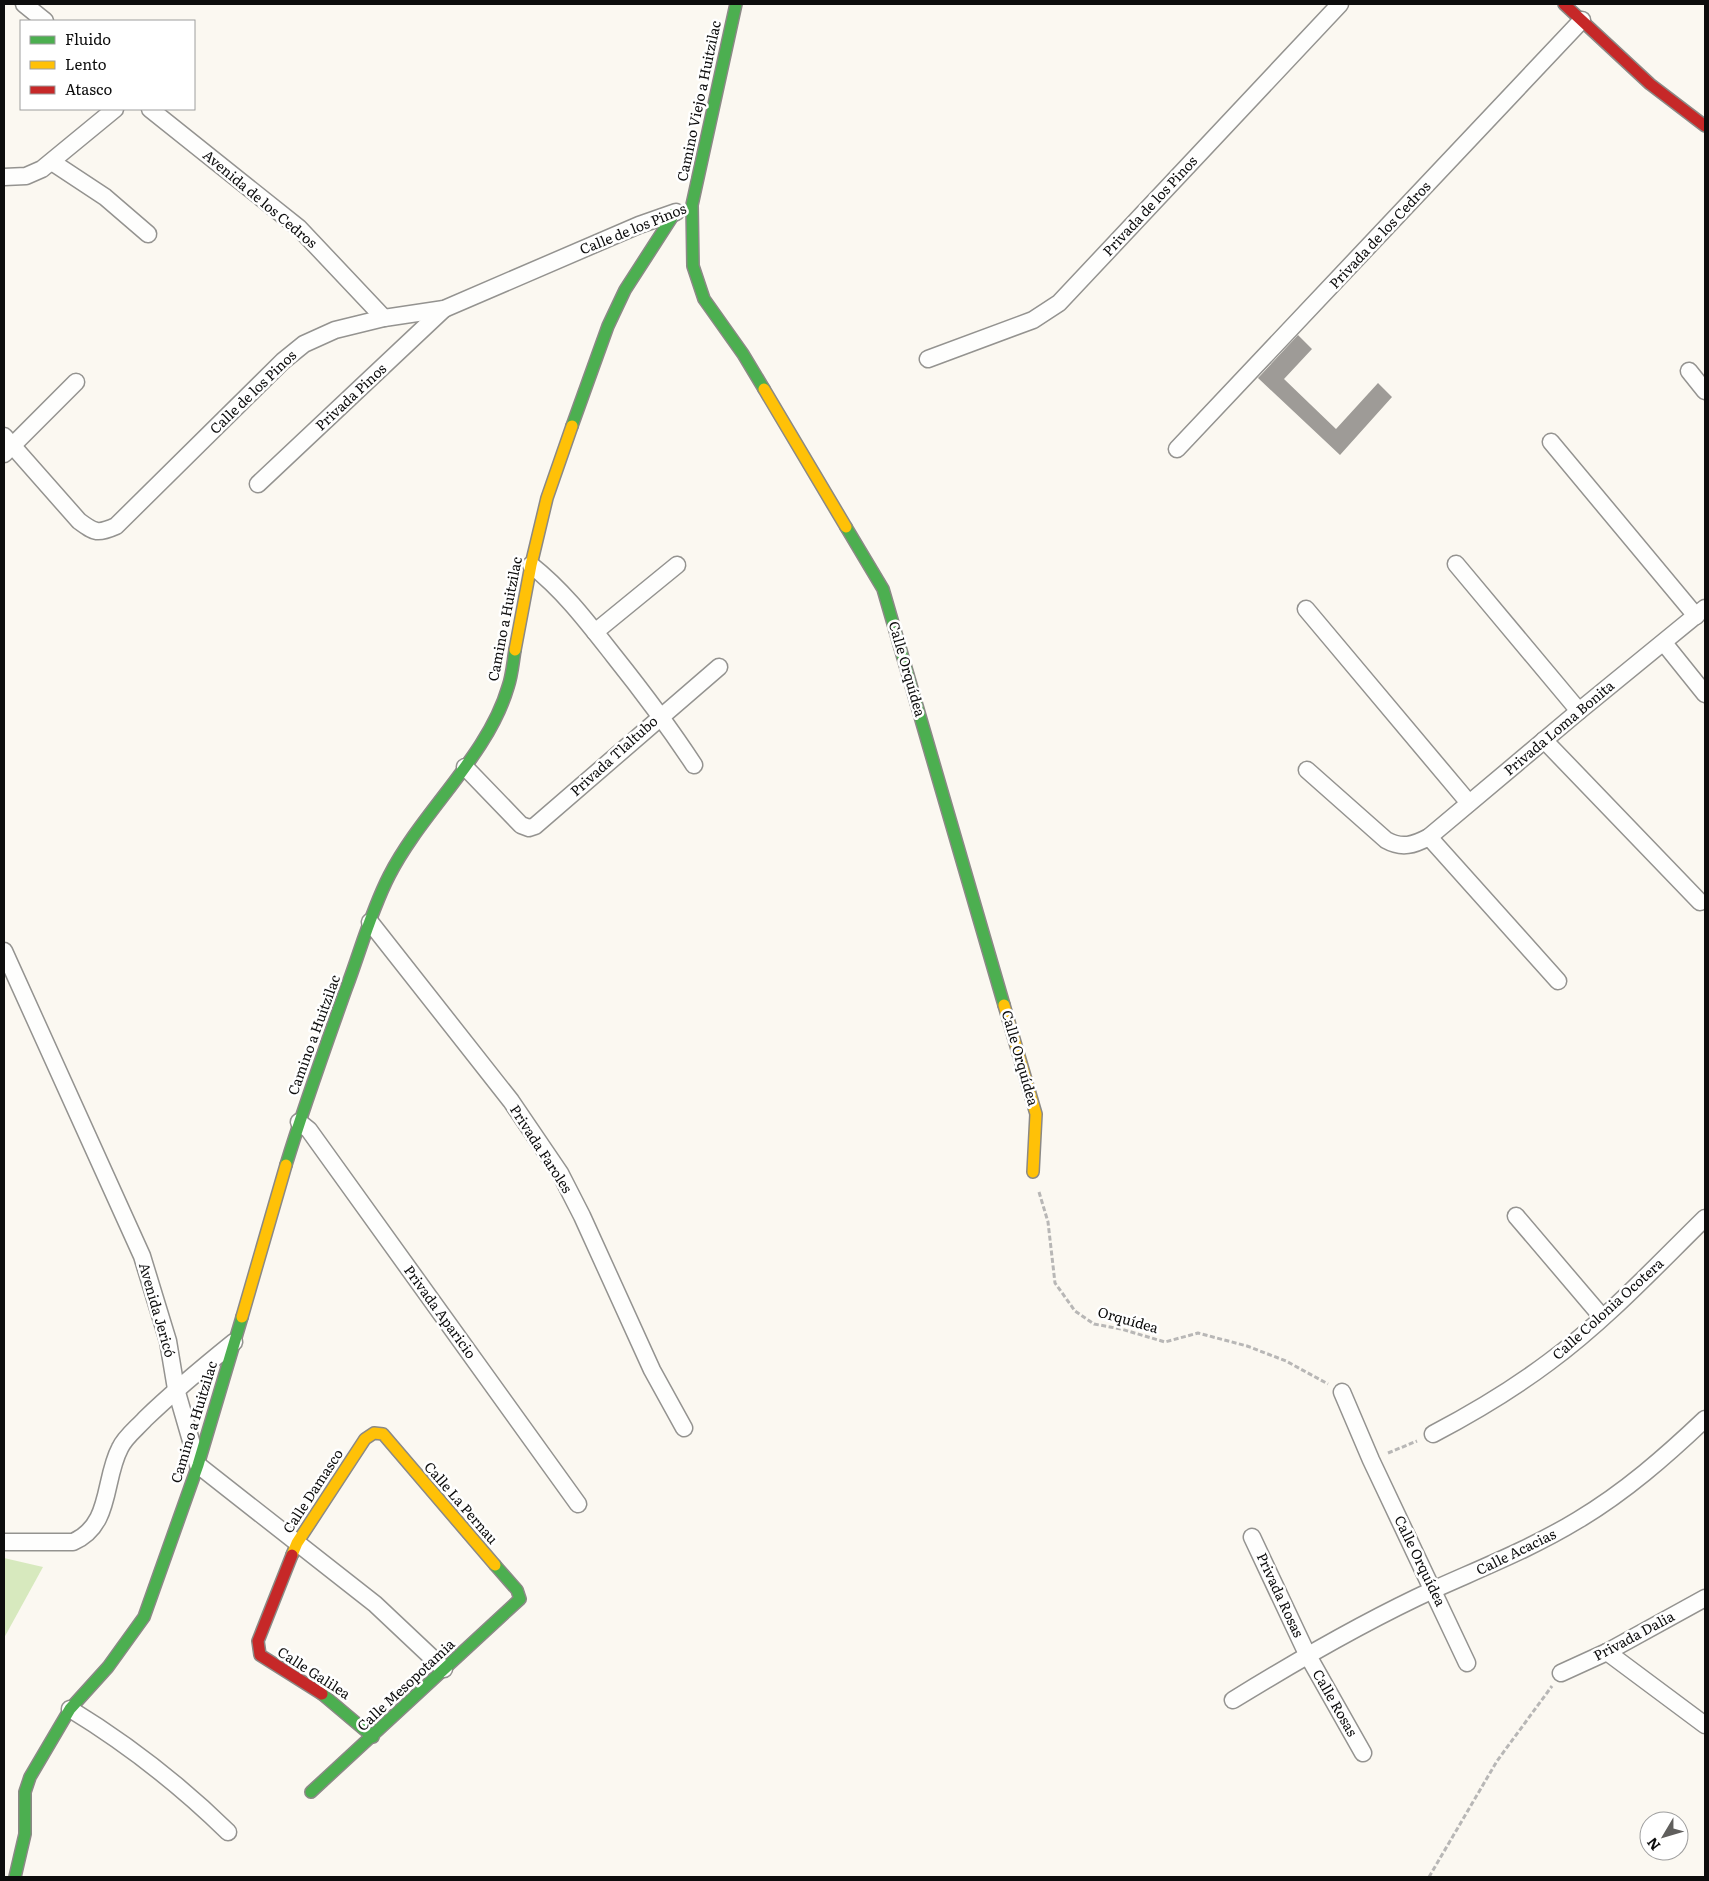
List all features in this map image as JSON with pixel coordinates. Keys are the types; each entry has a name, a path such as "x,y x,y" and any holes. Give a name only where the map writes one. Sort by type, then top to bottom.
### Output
{"street":[{"path":"24,4 43,20"},
{"name":"Camino Viejo a Huitzilac","path":"692,205 736,4"},
{"name":"Privada de los Pinos","path":"928,359 1033,320 1059,303 1340,4"},
{"path":"1564,4 1650,84 1705,126"},
{"name":"Privada de los Cedros","path":"1177,449 1582,20"},
{"path":"4,178 35,174 114,110"},
{"name":"Avenida de los Cedros","path":"151,110 299,228 384,318"},
{"path":"52,162 105,197 148,234"},
{"name":"Calle de los Pinos","path":"7,445 79,521 93,531 104,532 116,526 294,351 335,330 384,318 444,309 639,225 674,214 692,205"},
{"name":"Calle Orquídea","path":"692,205 693,266 704,299 743,354 883,589 1036,1114 1033,1172"},
{"name":"Camino a Huitzilac","path":"15,1877 25,1834 25,1792 30,1777 70,1709 108,1667 144,1617 198,1465 299,1122 370,922 389,876 423,820 464,768 487,734 508,688 531,565 547,498 608,326 625,290 674,214"},
{"name":"Privada Pinos","path":"258,484 444,309"},
{"path":"1689,371 1705,391"},
{"path":"7,445 76,382"},
{"path":"1551,442 1701,612"},
{"path":"1456,564 1579,711"},
{"name":"Privada Tlaltubo","path":"464,768 521,825 529,828 535,826 661,716 556,585 531,565"},
{"path":"595,632 677,565"},
{"path":"1306,609 1469,803"},
{"name":"Privada Loma Bonita","path":"1307,770 1386,840 1395,845 1412,846 1429,837 1701,612"},
{"path":"1664,643 1705,694"},
{"path":"694,764 661,716 719,668"},
{"path":"1544,740 1700,902"},
{"path":"1429,837 1558,981"},
{"name":"Privada Faroles","path":"370,922 511,1101 560,1173 582,1216 652,1370 684,1428"},
{"name":"Avenida Jericó","path":"4,951 142,1256 168,1341 176,1389 198,1465"},
{"name":"Privada Aparicio","path":"299,1122 309,1130 578,1504"},
{"path":"1516,1216 1602,1318"},
{"name":"Calle Colonia Ocotera","path":"1434,1434 1473,1413 1549,1362 1602,1318 1705,1218"},
{"path":"4,1542 73,1542 83,1538 94,1527 106,1502 112,1468 120,1446 176,1389 234,1342"},
{"name":"Calle Orquídea","path":"1342,1392 1371,1460 1434,1589 1467,1663"},
{"name":"Calle Acacias","path":"1233,1700 1307,1654 1434,1589 1523,1551 1580,1519 1658,1463 1705,1419"},
{"name":"Calle Damasco","path":"260,1655 258,1642 296,1543 365,1439 374,1433"},
{"name":"Calle La Pernau","path":"374,1433 382,1434 517,1590 520,1599"},
{"path":"198,1465 375,1604 444,1669"},
{"name":"Privada Rosas","path":"1252,1537 1307,1654"},
{"name":"Privada Dalia","path":"1561,1673 1607,1652 1705,1598"},
{"name":"Calle Mesopotamia","path":"311,1792 373,1737 520,1599"},
{"path":"1607,1652 1705,1725"},
{"name":"Calle Rosas","path":"1307,1654 1363,1753"},
{"name":"Calle Galilea","path":"260,1655 331,1699 373,1737"},
{"path":"70,1709 118,1738 155,1766 184,1789 228,1832"}],"path":[{"name":"Orquídea","path":"1033,1172 1048,1222 1056,1284 1075,1311 1094,1324 1121,1329 1165,1342 1198,1333 1247,1346 1286,1361 1342,1392"},
{"path":"1371,1460 1434,1434"},
{"path":"1429,1877 1497,1761 1561,1673"}],"green space":[{"path":"4,1558 43,1567 4,1638"}],"building":[{"path":"1298,335 1312,349 1284,379 1336,429 1378,383 1392,397 1340,455 1258,378"}],"traffic: fast":[{"path":"736,4 692,205 693,266 704,299 743,354 764,389"},
{"path":"572,426 608,326 625,290 674,214"},
{"path":"846,527 883,589 1004,1005"},
{"path":"286,1165 371,917 383,889 403,852 486,736 508,687 515,650"},
{"path":"15,1877 25,1834 25,1792 30,1777 70,1709 108,1667 144,1617 198,1465 242,1317"},
{"path":"311,1792 520,1599 517,1590 495,1565"},
{"path":"322,1694 373,1737"}],"traffic: slow":[{"path":"764,389 846,527"},
{"path":"515,650 531,565 547,498 572,426"},
{"path":"1004,1005 1036,1114 1033,1172"},
{"path":"242,1317 286,1165"},
{"path":"292,1555 297,1543 365,1439 374,1433 383,1434 495,1565"}],"traffic: jam":[{"path":"1564,4 1650,84 1705,126"},
{"path":"292,1555 258,1641 260,1655 322,1694"}]}
